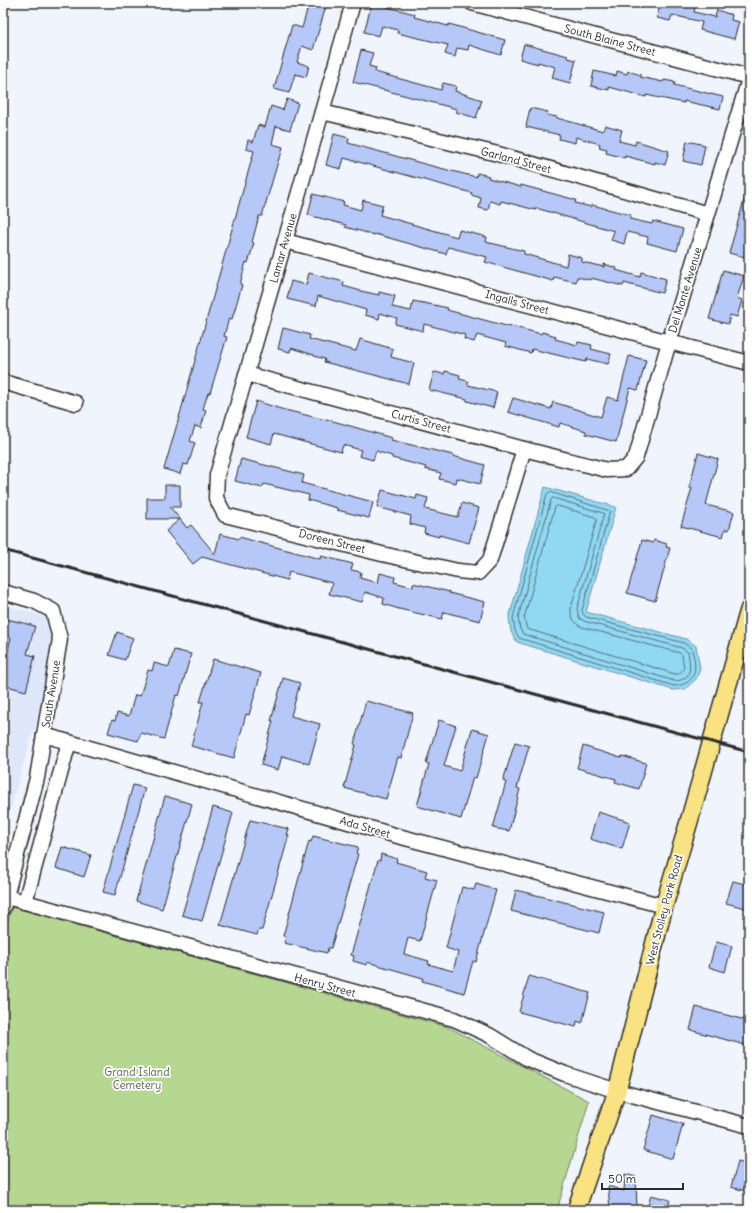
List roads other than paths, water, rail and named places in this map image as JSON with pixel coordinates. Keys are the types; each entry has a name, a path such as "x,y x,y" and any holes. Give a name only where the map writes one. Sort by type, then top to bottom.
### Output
{"main road":[{"name":"West Stolley Park Road","path":"576,1210 617,1091 664,906 749,610"}],"street":[{"name":"Lamar Avenue","path":"216,494 217,475 353,3"},
{"name":"South Blaine Street","path":"472,3 749,78"},
{"name":"Del Monte Avenue","path":"596,467 607,470 626,469 636,457 669,342 749,78"},
{"name":"Garland Street","path":"322,112 498,154 708,214"},
{"name":"Ingalls Street","path":"285,241 749,363"},
{"name":"Curtis Street","path":"246,374 596,467"},
{"path":"3,382 76,403"},
{"name":"Doreen Street","path":"216,494 216,498 225,514 382,554 462,572 478,573 490,560 524,449"},
{"name":"South Avenue","path":"3,592 34,601 52,611 60,639 44,735 69,742"},
{"path":"4,901 36,778 44,735"},
{"path":"25,902 69,742"},
{"name":"Ada Street","path":"69,742 394,835 664,906"},
{"name":"Henry Street","path":"4,901 25,902 454,1019 488,1035 528,1059 565,1074 617,1091 749,1126"}],"water":[{"path":"545,487 616,507 586,612 686,639 696,646 700,668 697,678 685,689 673,690 517,642 511,632 509,618"}],"railway":[{"path":"3,550 749,752"}],"park label":[{"name":"Grand Island Cemetery","path":"137,1078"}]}
